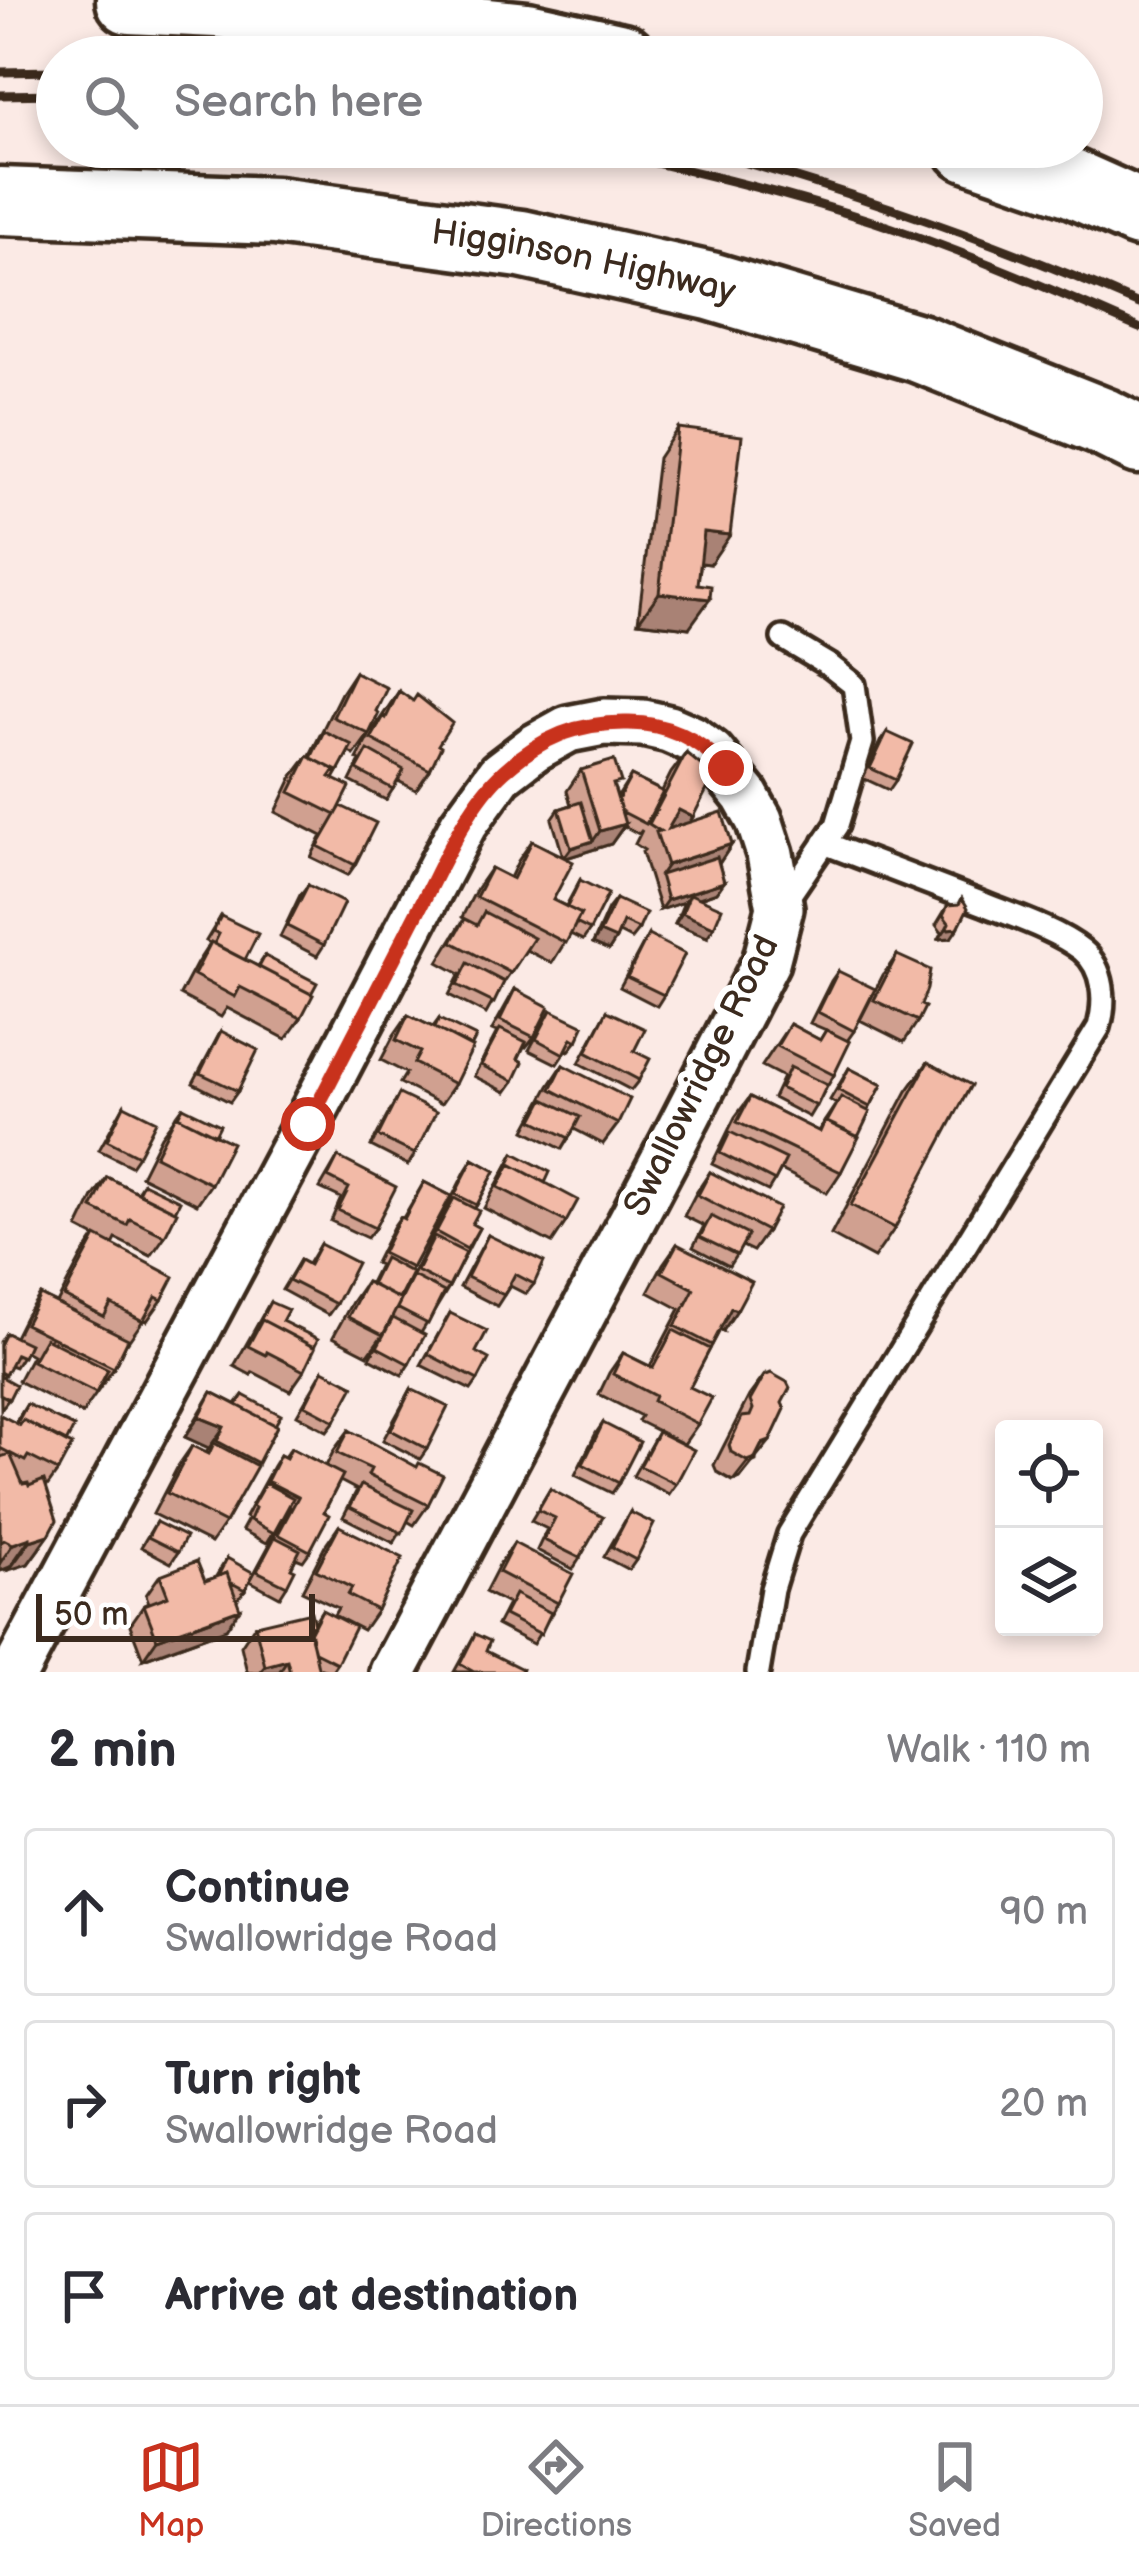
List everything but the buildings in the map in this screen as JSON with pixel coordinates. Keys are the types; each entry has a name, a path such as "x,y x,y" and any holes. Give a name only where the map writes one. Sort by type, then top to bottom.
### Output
{"highway":[{"path":"130,0 218,4 527,36"},
{"path":"1029,168 1139,214"},
{"name":"Higginson Highway","path":"0,201 276,211 521,244 710,286 918,348 1139,440"}],"street":[{"name":"Swallowridge Road","path":"14,1667 308,1124 463,825 500,774 534,748 568,729 604,722 643,723 692,739 711,753 759,820 780,908 766,962 393,1672"}],"lane":[{"path":"780,908 837,825 862,742 854,685 783,638"},
{"path":"758,1672 763,1628 789,1534 1099,1028 1105,1005 1100,979 1083,951 1030,922 824,842"}],"railway":[{"path":"0,72 36,71"},
{"path":"0,95 36,94"},
{"path":"676,168 875,222 1139,328"},
{"path":"763,168 918,217 1139,304"}],"route":[{"path":"308,1124 463,825 500,774 568,729 604,722 669,729 692,739 726,768"}]}
